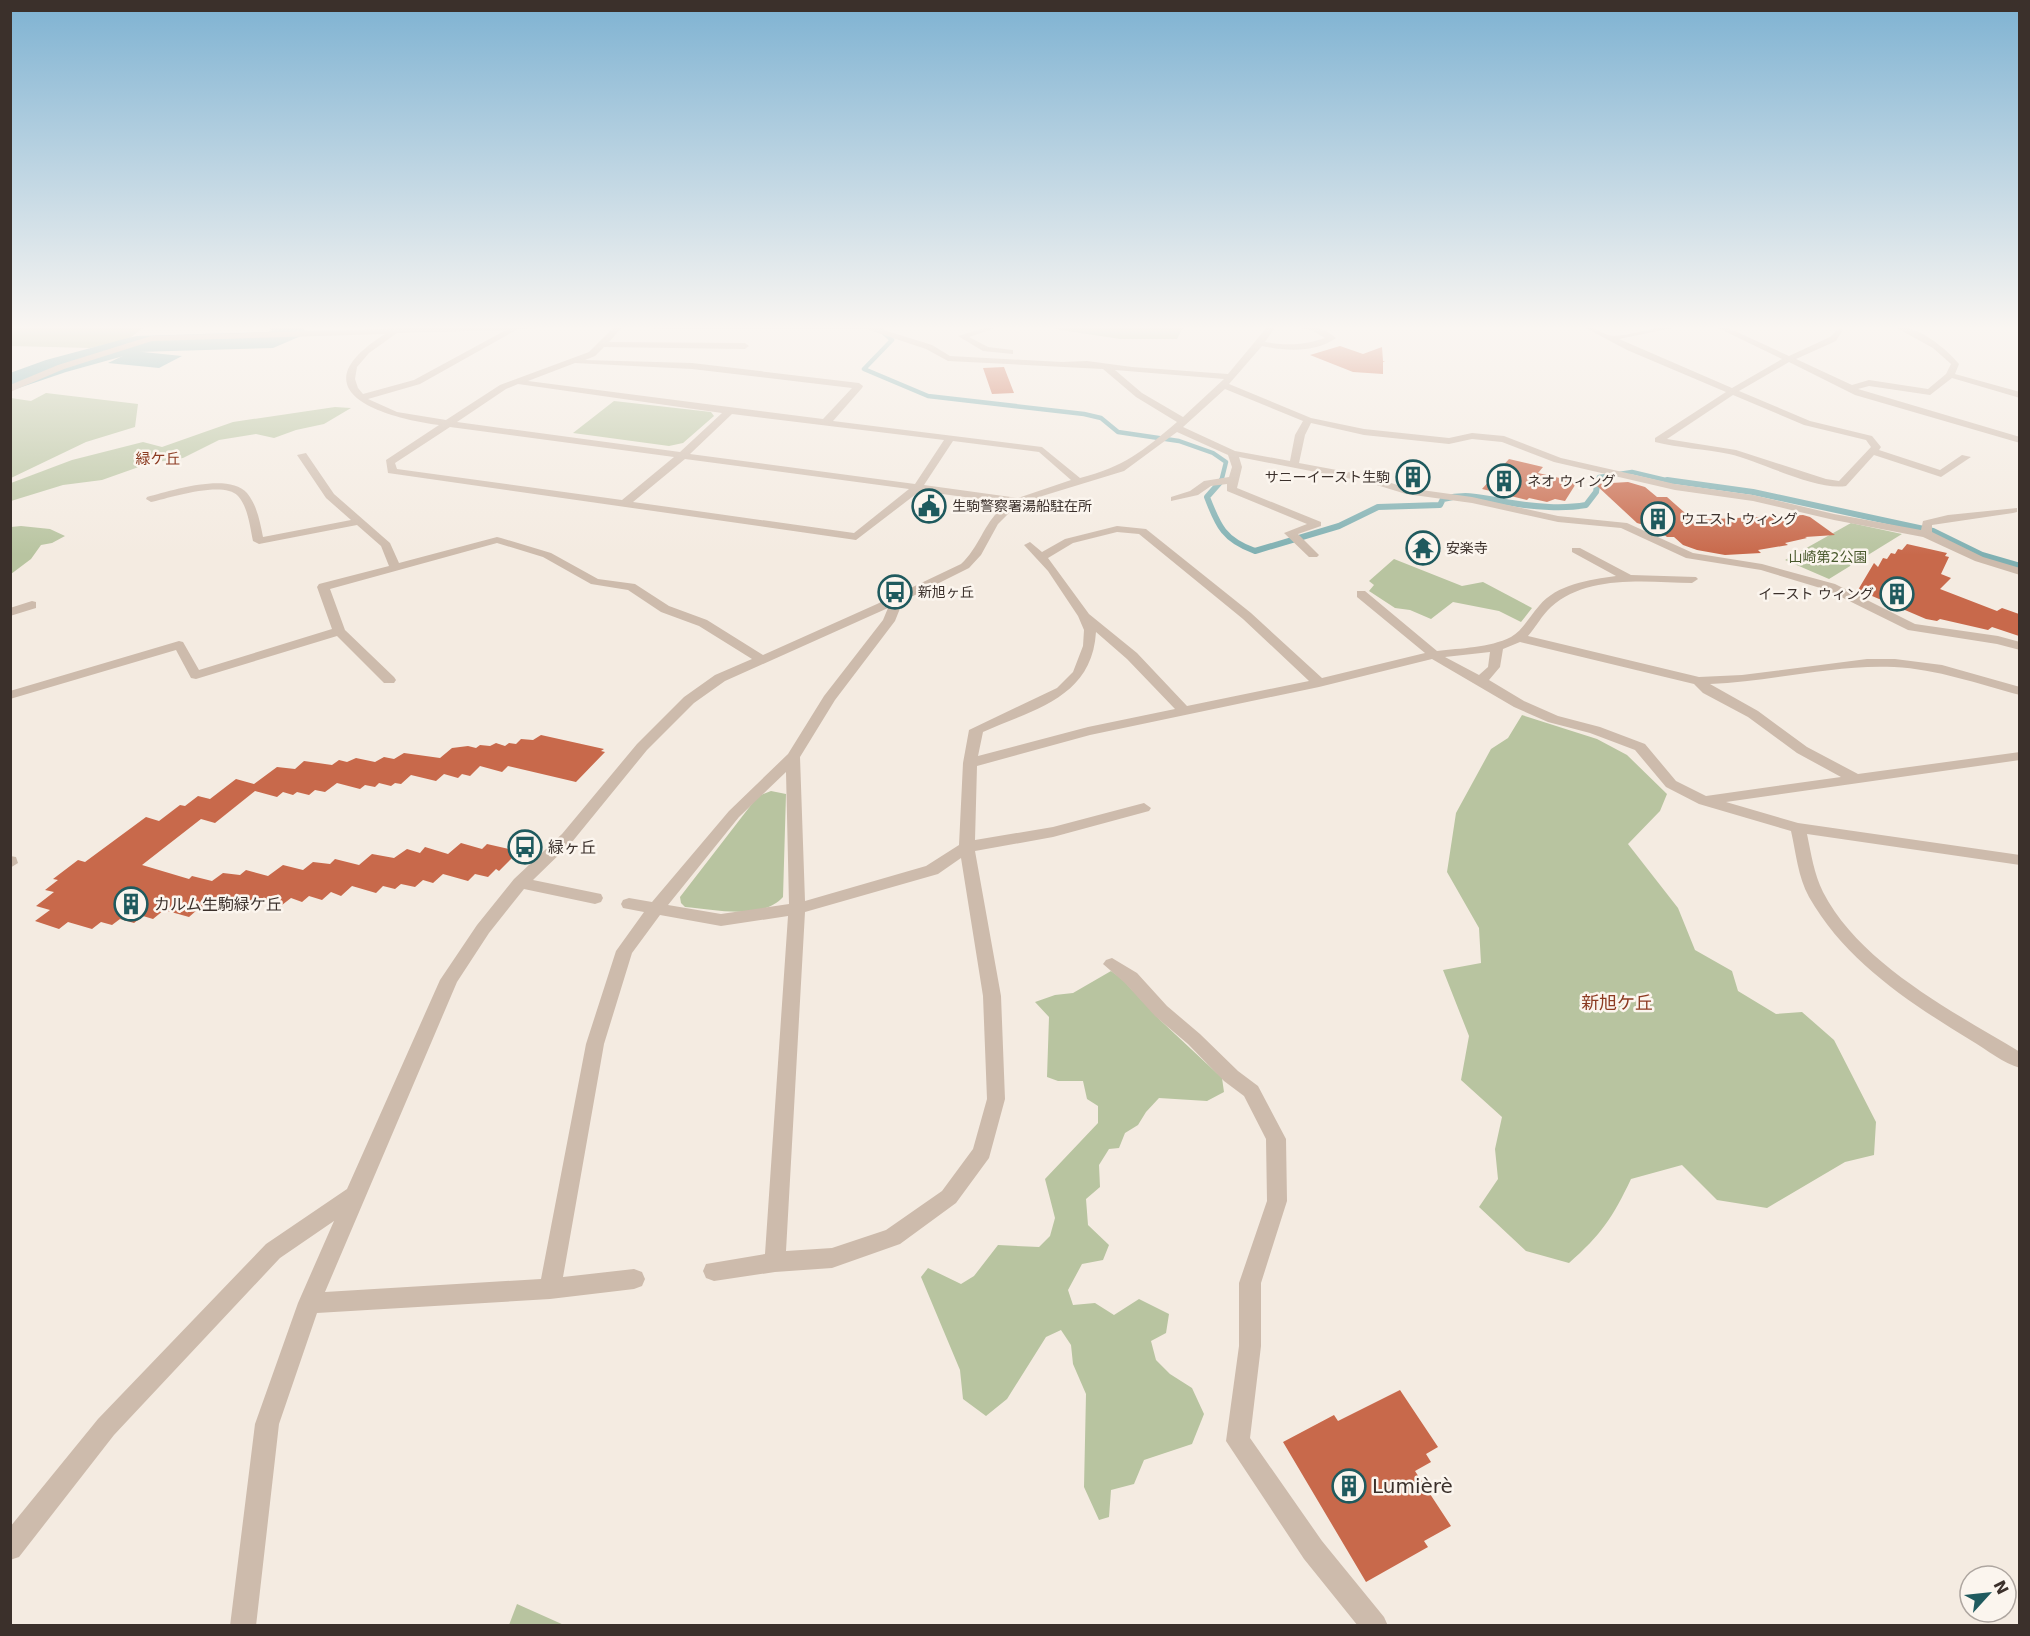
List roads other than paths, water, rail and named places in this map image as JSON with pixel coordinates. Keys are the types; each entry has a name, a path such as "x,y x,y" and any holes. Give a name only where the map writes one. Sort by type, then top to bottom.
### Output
{"street":[{"path":"368,402 390,414 448,423 1017,501"},
{"path":"480,402 390,462 392,471 856,537 918,487 950,438"},
{"path":"668,402 1033,448 1042,450 1079,482"},
{"path":"827,421 844,402"},
{"path":"1149,402 1180,425 1232,453 1558,519 1623,525 1690,556 1762,567 1831,587 1912,627 1998,640 2019,646"},
{"path":"243,1626 267,1424 309,1304 354,1196 449,980 483,929 520,883 567,838 642,747 689,700 720,678 942,579 975,559 992,524 1008,505 1120,470 1180,425 1204,402"},
{"path":"1271,402 1308,420 1364,432 1449,441 1472,436 1504,439 1558,460 1675,487 1753,498 1834,517 1926,534 1979,559 2019,572"},
{"path":"1716,402 1658,440 1732,452 1825,482 1842,484 1876,447 1869,438 1807,423 1759,402"},
{"path":"1890,402 2019,440"},
{"path":"625,503 682,455 729,411"},
{"path":"1294,464 1300,435 1308,420"},
{"path":"1873,451 1941,474 1966,457"},
{"path":"1232,453 1238,467 1231,489 1317,524 1290,533 1313,555"},
{"path":"302,455 330,496 386,545 395,567"},
{"path":"1175,499 1194,493 1208,483 1234,480"},
{"path":"151,499 226,485 240,492 253,518 259,541 361,521"},
{"path":"1926,534 1927,523 2013,510"},
{"path":"1041,557 1069,541 1088,536 1117,529 1142,531 1247,616 1319,683"},
{"path":"389,680 339,631 323,587 498,540 547,555 595,582 631,587 665,609 703,623 761,659"},
{"path":"714,1271 775,1262 832,1258 892,1237 949,1197 982,1152 996,1099 992,996 967,847 970,763 976,730 1062,691 1079,673 1089,646 1090,630 1084,616 1030,545"},
{"path":"1576,550 1629,579"},
{"path":"970,763 1088,731 1183,710 1319,683 1433,655 1497,647 1519,638 1548,602 1574,589 1604,581 1692,579"},
{"path":"1361,594 1433,655 1455,669 1479,680 1518,704 1553,719 1595,729 1640,747 1671,784 1704,801 1798,828 2019,860"},
{"path":"550,1289 595,1044 624,951 656,908 735,814 793,757 830,699 890,621 899,597"},
{"path":"10,612 32,605"},
{"path":"1084,616 1132,656 1183,710"},
{"path":"10,695 179,645 196,675 339,631"},
{"path":"1519,638 1699,681 1742,679 1867,663 1895,663 1942,669 2019,691"},
{"path":"1479,680 1489,676 1494,669 1497,663 1497,647"},
{"path":"1699,681 1708,690 1753,714 1802,750 1856,779"},
{"path":"1704,801 2019,756"},
{"path":"775,1262 797,909 793,757"},
{"path":"629,904 721,920 797,909 932,870 967,847 1053,832 1144,808"},
{"path":"1798,828 1815,893 1848,938 1890,978 2019,1061"},
{"path":"520,883 595,898"},
{"path":"1112,964 1131,978 1161,1011 1231,1076 1251,1091 1276,1139 1277,1201 1250,1283 1250,1346 1238,1441 1313,1550 1375,1626"},
{"path":"10,1548 106,1427 273,1251 354,1196"},
{"path":"309,1304 550,1289 634,1279"}],"waterway":[{"path":"983,402 1084,414 1101,418 1118,432 1179,441 1213,453 1226,462 1221,481"},
{"path":"1598,482 1599,477 1632,472 1674,482"},
{"path":"1221,481 1207,497 1215,516 1229,537 1255,551 1339,526 1378,507 1440,505 1443,499 1461,496 1539,506 1586,505 1596,492 1598,480"},
{"path":"1667,480 1753,492 1933,531 1982,555 2020,566"}],"place":[{"name":"サニーイースト生駒","path":"1413,477"},
{"name":"ネオ ウィング","path":"1504,481"},
{"name":"生駒警察署湯船駐在所","path":"929,506"},
{"name":"ウエスト ウィング","path":"1658,519"},
{"name":"安楽寺","path":"1423,548"},
{"name":"新旭ヶ丘","path":"895,592"},
{"name":"イースト ウィング","path":"1897,594"},
{"name":"緑ヶ丘","path":"525,847"},
{"name":"カルム生駒緑ケ丘","path":"131,904"},
{"name":"Lumièrè","path":"1349,1486"}],"district":[{"name":"緑ケ丘","path":"158,459"},
{"name":"新旭ケ丘","path":"1617,1002"}],"park label":[{"name":"山崎第2公園","path":"1828,557"}]}
